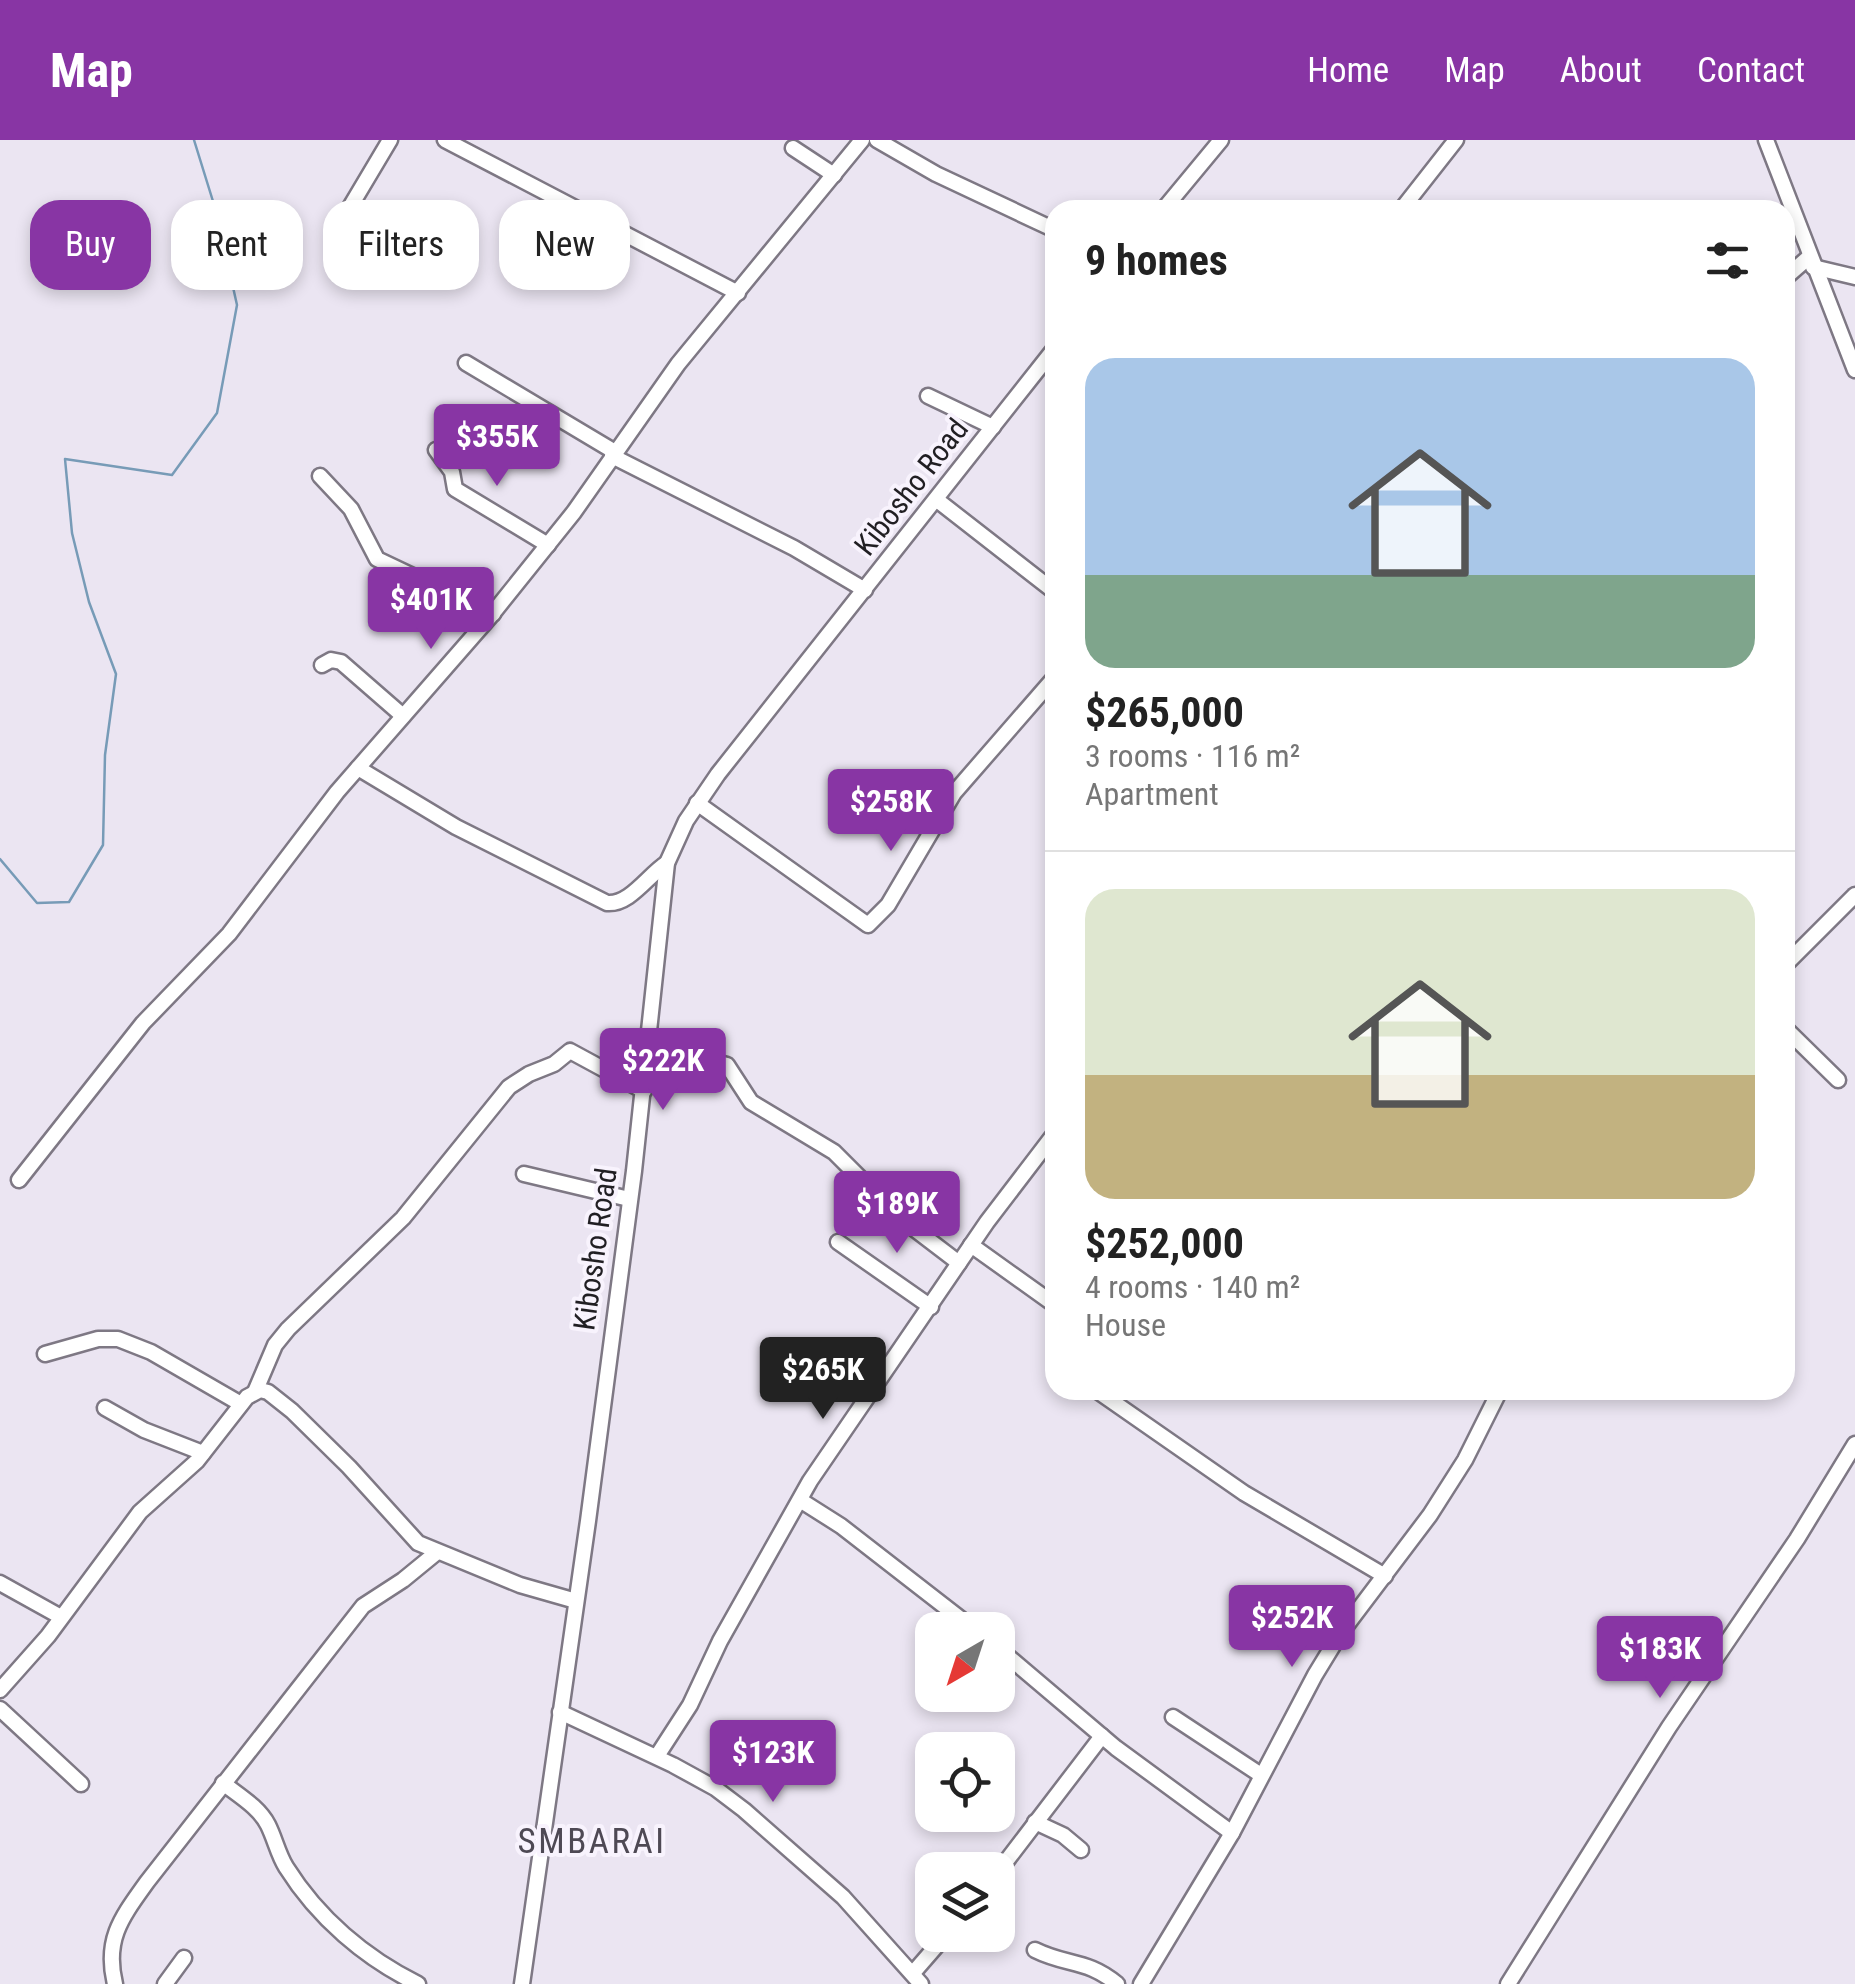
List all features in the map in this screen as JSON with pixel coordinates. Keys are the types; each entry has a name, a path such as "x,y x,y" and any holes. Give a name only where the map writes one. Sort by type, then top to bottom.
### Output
{"street":[{"path":"354,200 390,140"},
{"path":"445,140 738,293"},
{"path":"19,1180 144,1023 229,934 358,768 493,614 548,546 678,364 862,140"},
{"path":"876,140 936,174 1045,225"},
{"path":"1170,200 1221,140"},
{"path":"1409,200 1456,140"},
{"path":"1766,140 1788,200"},
{"path":"792,148 834,175"},
{"path":"1795,220 1855,370"},
{"path":"1810,262 1849,275 1855,257"},
{"path":"1795,272 1810,262"},
{"name":"Kibosho Road","path":"522,1984 630,1199 667,863 697,803 1045,361"},
{"path":"466,363 613,454 794,548 865,590"},
{"path":"928,396 994,427"},
{"path":"436,450 447,463 455,489 548,546"},
{"path":"320,476 350,509 377,558 493,614"},
{"path":"936,500 1045,584"},
{"path":"322,665 332,660 341,662 403,716"},
{"path":"697,803 868,924 888,906 954,792 1045,688"},
{"path":"358,768 456,827 607,903 628,899 651,873 667,863"},
{"path":"1795,955 1855,894"},
{"path":"1795,1038 1838,1080"},
{"path":"0,1690 61,1618 140,1512 203,1453 255,1392 275,1345 288,1329 403,1218 509,1087 570,1052 644,1090"},
{"path":"648,1057 727,1065 751,1102 834,1152 900,1218 960,1263"},
{"path":"657,1756 690,1706 720,1641 830,1450 1045,1146"},
{"path":"524,1174 630,1199"},
{"path":"838,1242 931,1307"},
{"path":"971,1246 1045,1298"},
{"path":"45,1354 98,1339 118,1339 151,1352 241,1404"},
{"path":"255,1392 268,1392 292,1411 407,1532 436,1552 520,1585 576,1601"},
{"path":"1110,1400 1244,1493 1385,1576"},
{"path":"1141,1984 1232,1833 1323,1661 1430,1515 1465,1460 1495,1400"},
{"path":"105,1408 144,1430 203,1453"},
{"path":"1508,1984 1669,1727 1797,1540 1855,1444"},
{"path":"800,1500 952,1612"},
{"path":"115,1984 112,1953 116,1927 223,1783 314,1673 363,1606 436,1552"},
{"path":"0,1583 61,1618"},
{"path":"1015,1662 1102,1736 1232,1833"},
{"path":"0,1709 81,1784"},
{"path":"560,1712 657,1756 715,1788 768,1829 842,1897 917,1979 935,1952"},
{"path":"1172,1716 1261,1776"},
{"path":"1013,1852 1102,1736"},
{"path":"223,1783 268,1824 287,1868 332,1924 371,1956 418,1984"},
{"path":"1035,1822 1063,1835 1081,1850"},
{"path":"1035,1950 1093,1966 1117,1984"},
{"path":"165,1984 184,1958"}],"waterway":[{"path":"0,859 37,903 69,902 103,845 105,755 116,674 89,602 72,533 65,459 172,475 217,413 237,305 216,211 194,140"}],"district":[{"name":"SMBARAI","path":"592,1841"}]}
